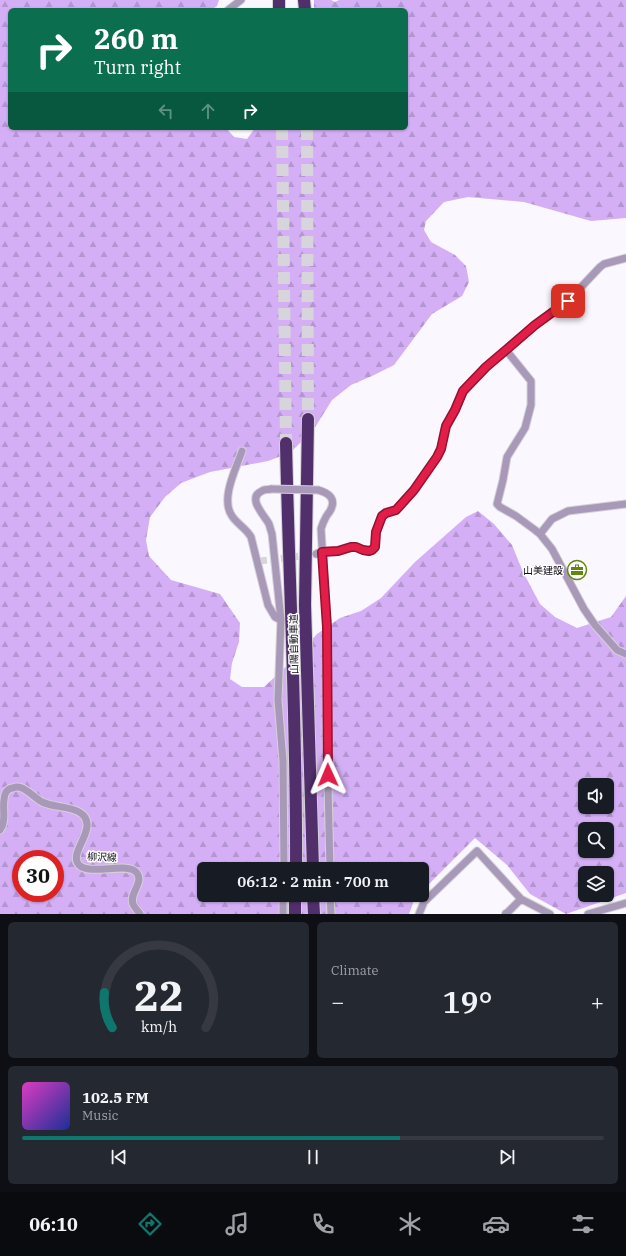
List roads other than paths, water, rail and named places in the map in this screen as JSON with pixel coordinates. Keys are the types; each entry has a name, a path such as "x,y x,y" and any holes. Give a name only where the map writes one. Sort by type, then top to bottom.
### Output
{"highway":[{"name":"山陽自動車道","path":"308,419 305,605 313,862"},
{"name":"山陽自動車道","path":"286,443 294,697 296,862"},
{"path":"295,902 295,914"},
{"path":"314,902 314,914"}],"street":[{"path":"231,8 241,0"},
{"path":"319,553 338,551 351,547 369,551 372,550 375,547 376,532 382,516 396,510 414,490 437,457 441,449 446,426 463,391 486,367 535,325 568,301 600,267 604,264 626,258"},
{"path":"506,350 531,380 531,405 525,428 507,457 497,504 540,534 552,549 584,609 595,625 617,650 626,654"},
{"path":"242,451 231,482 227,503 233,518 248,532 251,537 268,605 275,617 281,620"},
{"path":"284,862 283,761 278,700 281,620 272,534 269,525 257,508 255,501 257,495 261,491 272,489 318,490 326,492 331,496 333,503 321,529 319,553 327,627 327,743 330,862"},
{"path":"540,534 552,519 568,511 626,504"},
{"name":"柳沢線","path":"0,830 3,820 1,808 2,797 9,789 14,787 21,788 52,806 69,808 79,812 84,816 86,821 86,831 77,851 77,860 79,864 84,868 133,869 137,873 139,883 133,895 133,904 140,914"},
{"path":"419,914 424,902 477,851 521,900 550,914"},
{"path":"506,914 521,900"},
{"path":"283,902 283,914"},
{"path":"330,902 331,914"},
{"path":"588,914 599,913 626,903"}],"tunnel":[{"path":"282,130 286,443"},
{"path":"307,130 308,419"},
{"path":"260,561 309,555"}],"place":[{"name":"山美建設","path":"577,570"}]}
